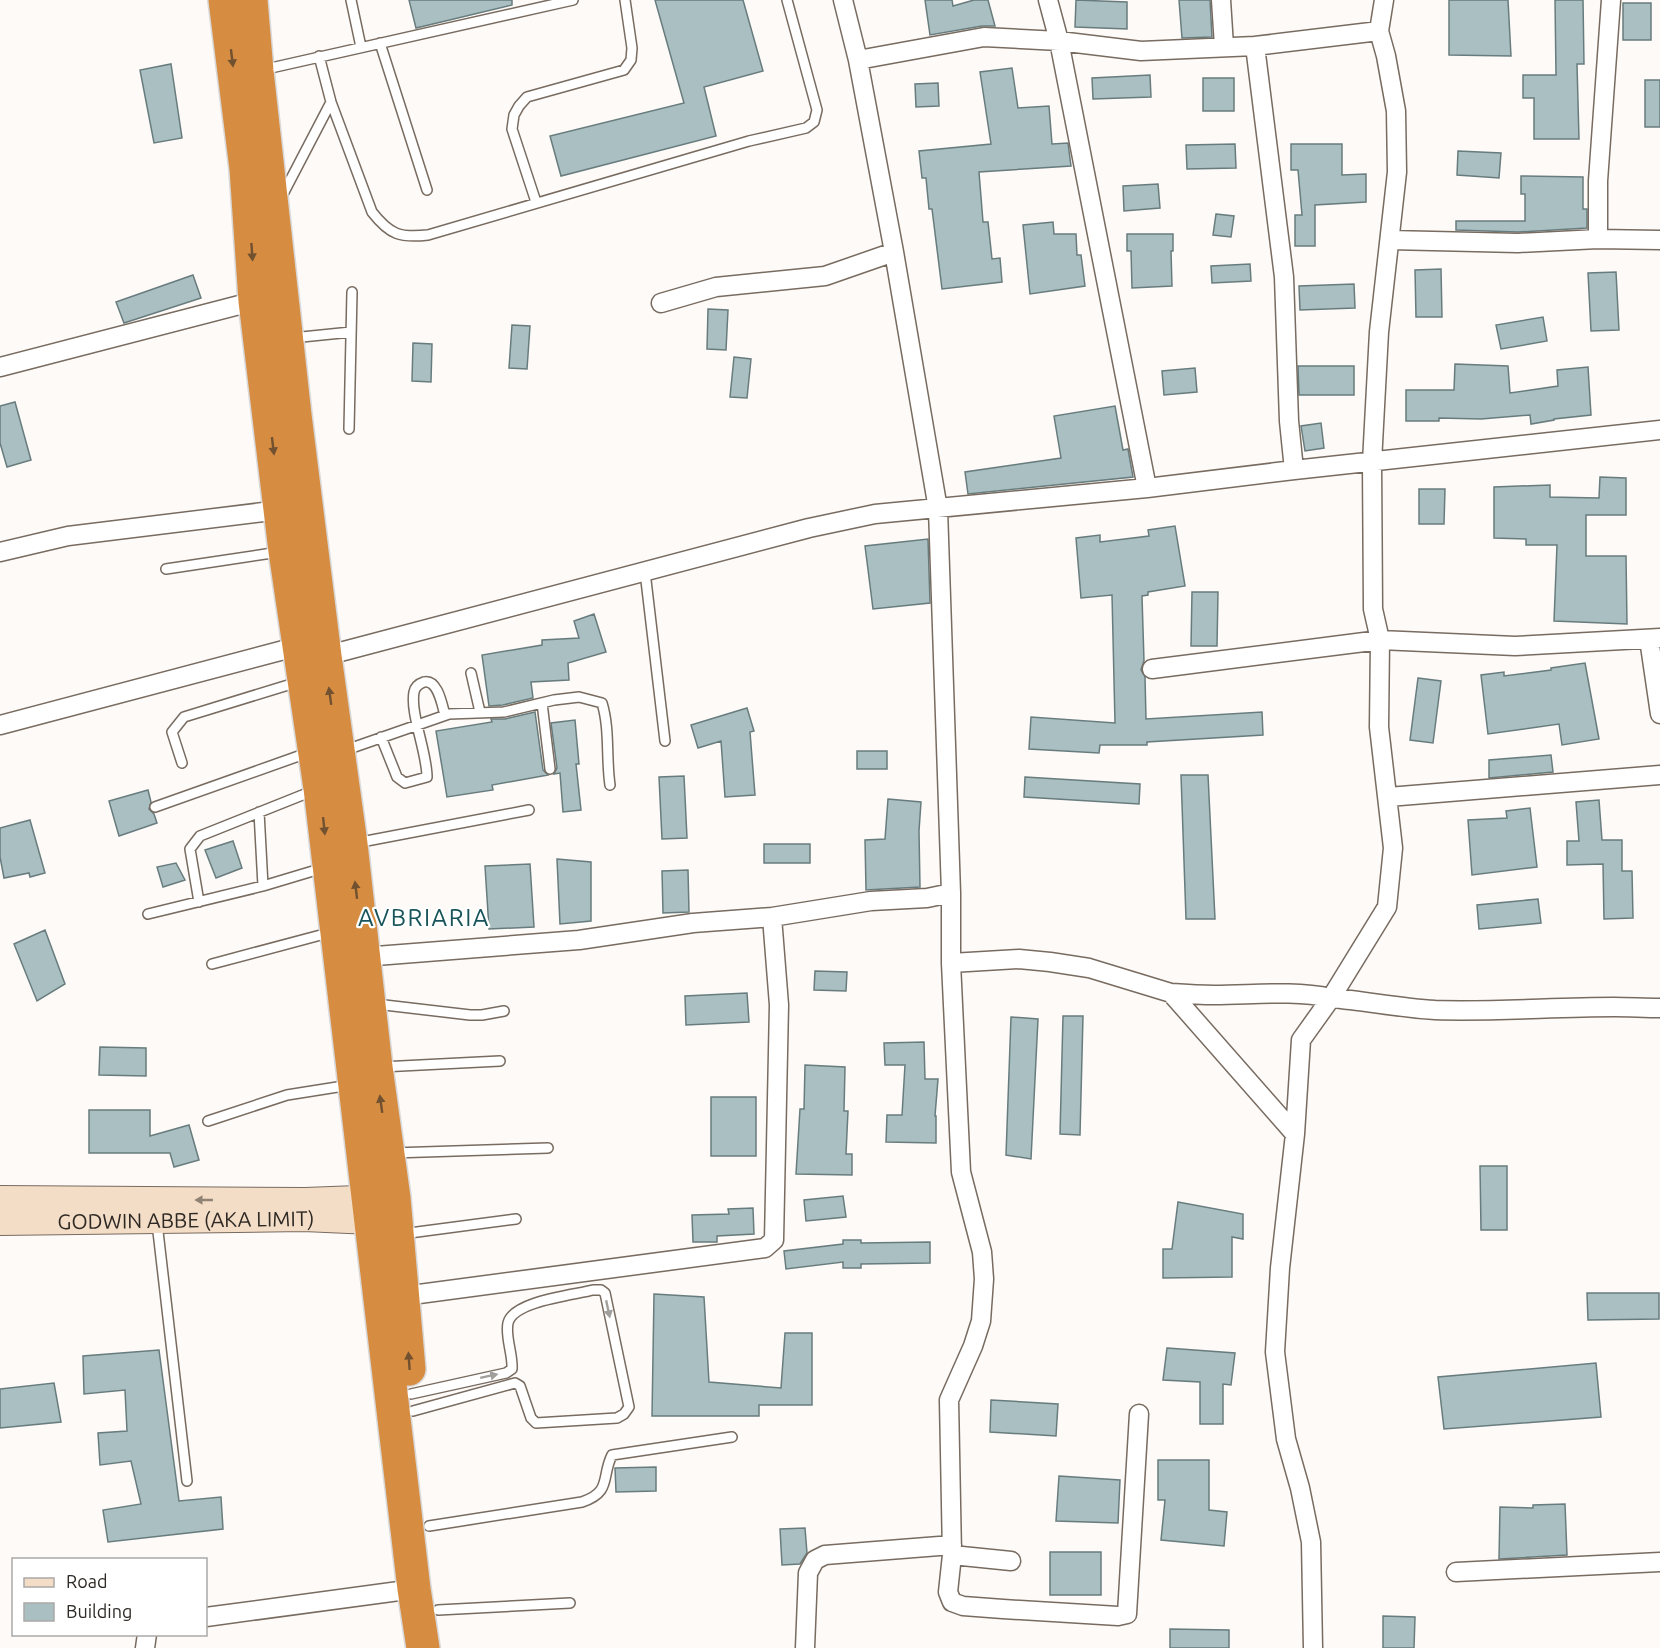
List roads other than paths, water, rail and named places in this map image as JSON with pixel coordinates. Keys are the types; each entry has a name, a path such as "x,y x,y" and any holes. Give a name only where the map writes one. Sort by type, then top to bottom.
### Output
{"highway":[{"path":"225,0 246,169 255,301 285,551 312,651 303,681 351,844 368,1003 365,1076 387,1153 385,1214 404,1296 412,1402 443,1648"},
{"path":"252,0 257,71 286,338 312,651 325,752 320,788 328,867 336,930 365,1076 385,1214 414,1589 423,1648"}],"street":[{"path":"843,0 858,60 894,252 938,509 951,893 951,963 961,1172 982,1252 984,1279 981,1321 974,1347 949,1400 952,1550 948,1592 950,1600 956,1605 1003,1609 1118,1616 1127,1614 1139,1414"},
{"path":"1048,0 1059,41 1147,488"},
{"path":"1221,0 1224,46"},
{"path":"1313,1648 1311,1542 1300,1488 1286,1439 1275,1352 1280,1268 1295,1134 1302,1040 1387,907 1393,848 1379,727 1380,640 1373,609 1372,462 1379,332 1397,172 1396,111 1379,31 1384,0"},
{"path":"1598,239 1598,181 1611,0"},
{"path":"858,60 984,37 1059,41 1140,51 1255,46 1379,31"},
{"path":"1255,46 1284,277 1289,422 1294,470"},
{"path":"1390,240 1518,243 1598,239 1660,240"},
{"path":"661,303 716,287 825,276 894,252"},
{"path":"0,367 255,301"},
{"path":"0,725 645,572 809,528 875,514 1147,488 1660,430"},
{"path":"0,552 68,536 280,510"},
{"path":"1152,669 1380,640 1515,646 1654,639 1660,714"},
{"path":"1388,797 1660,775"},
{"path":"363,957 579,940 693,923 772,917 871,901 927,898 951,893"},
{"path":"404,1296 765,1248 774,1240 779,1005 772,917"},
{"path":"951,963 1019,959 1050,962 1089,968 1172,993 1212,995 1293,993 1362,1001 1375,1005 1436,1010 1660,1008"},
{"path":"1172,993 1295,1134"},
{"name":"GODWIN ABBE (AKA LIMIT)","path":"0,1199 305,1201 385,1214"},
{"name":"GODWIN ABBE (AKA LIMIT)","path":"0,1222 304,1218 385,1214"},
{"path":"805,1648 807,1573 815,1560 825,1555 952,1550 1011,1561"},
{"path":"1456,1572 1660,1563"},
{"path":"207,1617 414,1589"}],"lane":[{"path":"351,0 361,47"},
{"path":"257,71 573,0"},
{"path":"536,202 512,129 514,115 527,97 624,70 631,60 632,48 625,0"},
{"path":"319,56 331,102 372,212 383,226 396,235 410,237 429,235 749,141 806,128 814,122 817,110 787,0"},
{"path":"380,43 427,190"},
{"path":"273,213 331,102"},
{"path":"349,429 352,292"},
{"path":"286,338 351,332"},
{"path":"165,569 285,551"},
{"path":"645,572 664,741"},
{"path":"471,673 480,712"},
{"path":"182,763 172,732 184,717 303,681"},
{"path":"381,737 397,777 405,783 427,777 427,764 417,723 414,689 418,685 430,683 440,695 445,715"},
{"path":"155,807 445,715 504,712 579,697 602,703 606,716 607,765 610,785"},
{"path":"542,703 550,769"},
{"path":"199,902 190,849 200,836 320,788"},
{"path":"351,844 530,810"},
{"path":"259,812 263,886"},
{"path":"148,914 263,886 328,867"},
{"path":"212,964 336,930"},
{"path":"368,1003 470,1015 504,1011"},
{"path":"208,1121 286,1095 365,1076 500,1061"},
{"path":"387,1153 548,1148"},
{"path":"385,1214 516,1220"},
{"path":"156,1220 188,1481"},
{"path":"593,1290 601,1290 605,1293 629,1407 617,1418 536,1423 531,1418 520,1386 515,1383 412,1402 512,1370 513,1360 507,1325 516,1311 527,1305 593,1290"},
{"path":"429,1526 582,1502 595,1498 603,1490 608,1463 612,1455 732,1437"},
{"path":"438,1610 570,1603"}],"district":[{"name":"AVBRIARIA","path":"424,917"}]}
